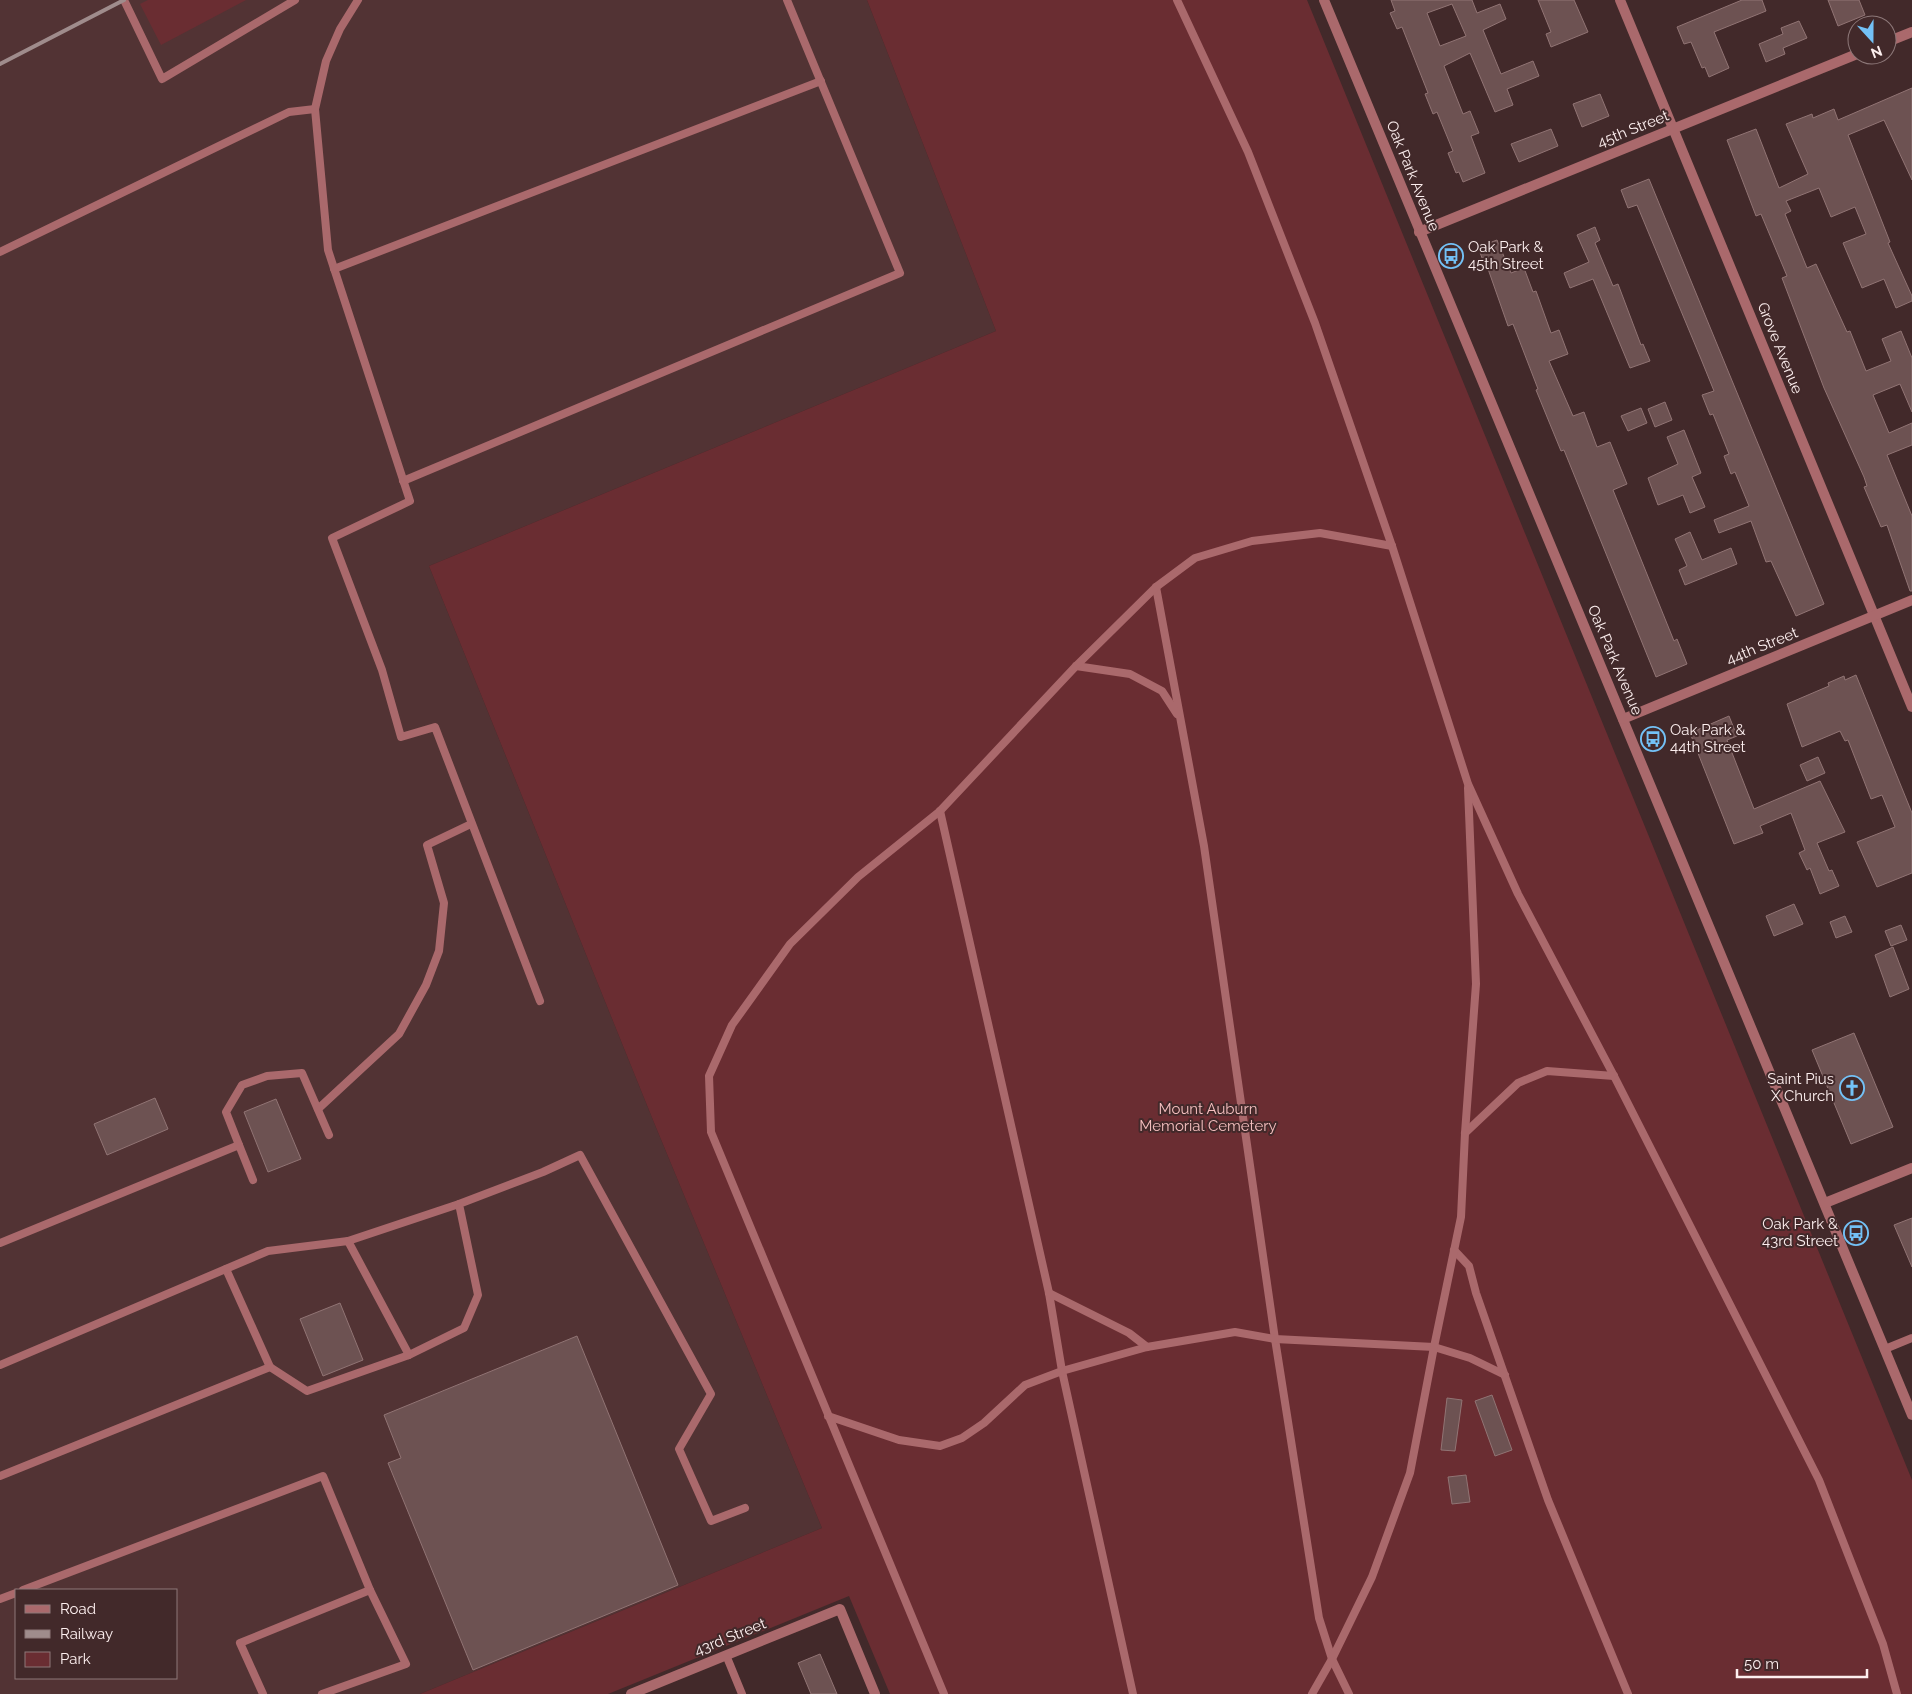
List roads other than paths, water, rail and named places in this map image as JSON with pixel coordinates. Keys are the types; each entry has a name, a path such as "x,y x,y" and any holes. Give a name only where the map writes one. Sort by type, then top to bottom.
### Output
{"street":[{"name":"Oak Park Avenue","path":"1324,0 1912,1415"},
{"name":"Grove Avenue","path":"1620,0 1912,707"},
{"path":"1897,38 1912,32"},
{"name":"45th Street","path":"1420,232 1847,58"},
{"name":"44th Street","path":"1623,719 1912,600"},
{"path":"1825,1203 1912,1168"},
{"name":"43rd Street","path":"630,1694 840,1609 876,1694"}],"lane":[{"path":"124,0 162,79 294,0"},
{"path":"358,0 340,29 326,61 315,109 328,250 410,501 332,538 382,670 401,737 435,727 540,1001"},
{"path":"403,481 900,274 787,0"},
{"path":"1177,0 1259,179 1316,323 1392,546 1468,784 1518,894 1614,1076 1820,1480 1883,1644 1897,1694"},
{"path":"334,269 821,81"},
{"path":"0,252 289,112 315,109"},
{"path":"944,1694 711,1132 709,1076 732,1025 790,944 858,877 940,811 1076,666 1156,587 1194,558 1252,541 1320,533 1392,546"},
{"path":"1156,587 1204,846 1275,1340 1319,1618 1332,1659 1349,1694"},
{"path":"1076,666 1130,674 1162,691 1180,719"},
{"path":"1312,1694 1332,1659 1372,1577 1410,1473 1461,1217 1476,984 1468,784"},
{"path":"940,811 1049,1293 1062,1371 1133,1694"},
{"path":"318,1109 399,1034 422,993 439,951 444,903 428,845 471,824"},
{"path":"1465,1133 1491,1106 1518,1083 1547,1071 1614,1076"},
{"path":"253,1180 226,1112 242,1085 267,1076 302,1072 329,1135"},
{"path":"0,1243 239,1145"},
{"path":"0,1365 268,1251 348,1241 459,1204 543,1172 580,1155 711,1394 679,1450 711,1522 745,1508"},
{"path":"226,1269 270,1367 307,1392 409,1355 464,1328 478,1295 459,1204"},
{"path":"348,1241 409,1355"},
{"path":"1454,1250 1469,1266 1548,1500 1628,1694"},
{"path":"1049,1293 1129,1333 1147,1347"},
{"path":"828,1416 899,1440 940,1446 962,1438 984,1423 1025,1384 1062,1371 1147,1347 1236,1332 1275,1340 1434,1347 1470,1358 1505,1376"},
{"path":"1885,1349 1912,1338"},
{"path":"0,1476 270,1367"},
{"path":"26,1589 323,1476 370,1590 406,1664 322,1694"},
{"path":"263,1694 240,1643 370,1590"},
{"path":"0,1599 15,1593"},
{"path":"726,1655 742,1694"}],"railway":[{"path":"0,64 124,0"}],"place":[{"name":"Oak Park & 45th Street","path":"1451,256"},
{"name":"Oak Park & 44th Street","path":"1653,739"},
{"name":"Saint Pius X Church","path":"1852,1088"},
{"name":"Oak Park & 43rd Street","path":"1856,1233"}],"park label":[{"name":"Mount Auburn Memorial Cemetery","path":"1208,1118"}]}
